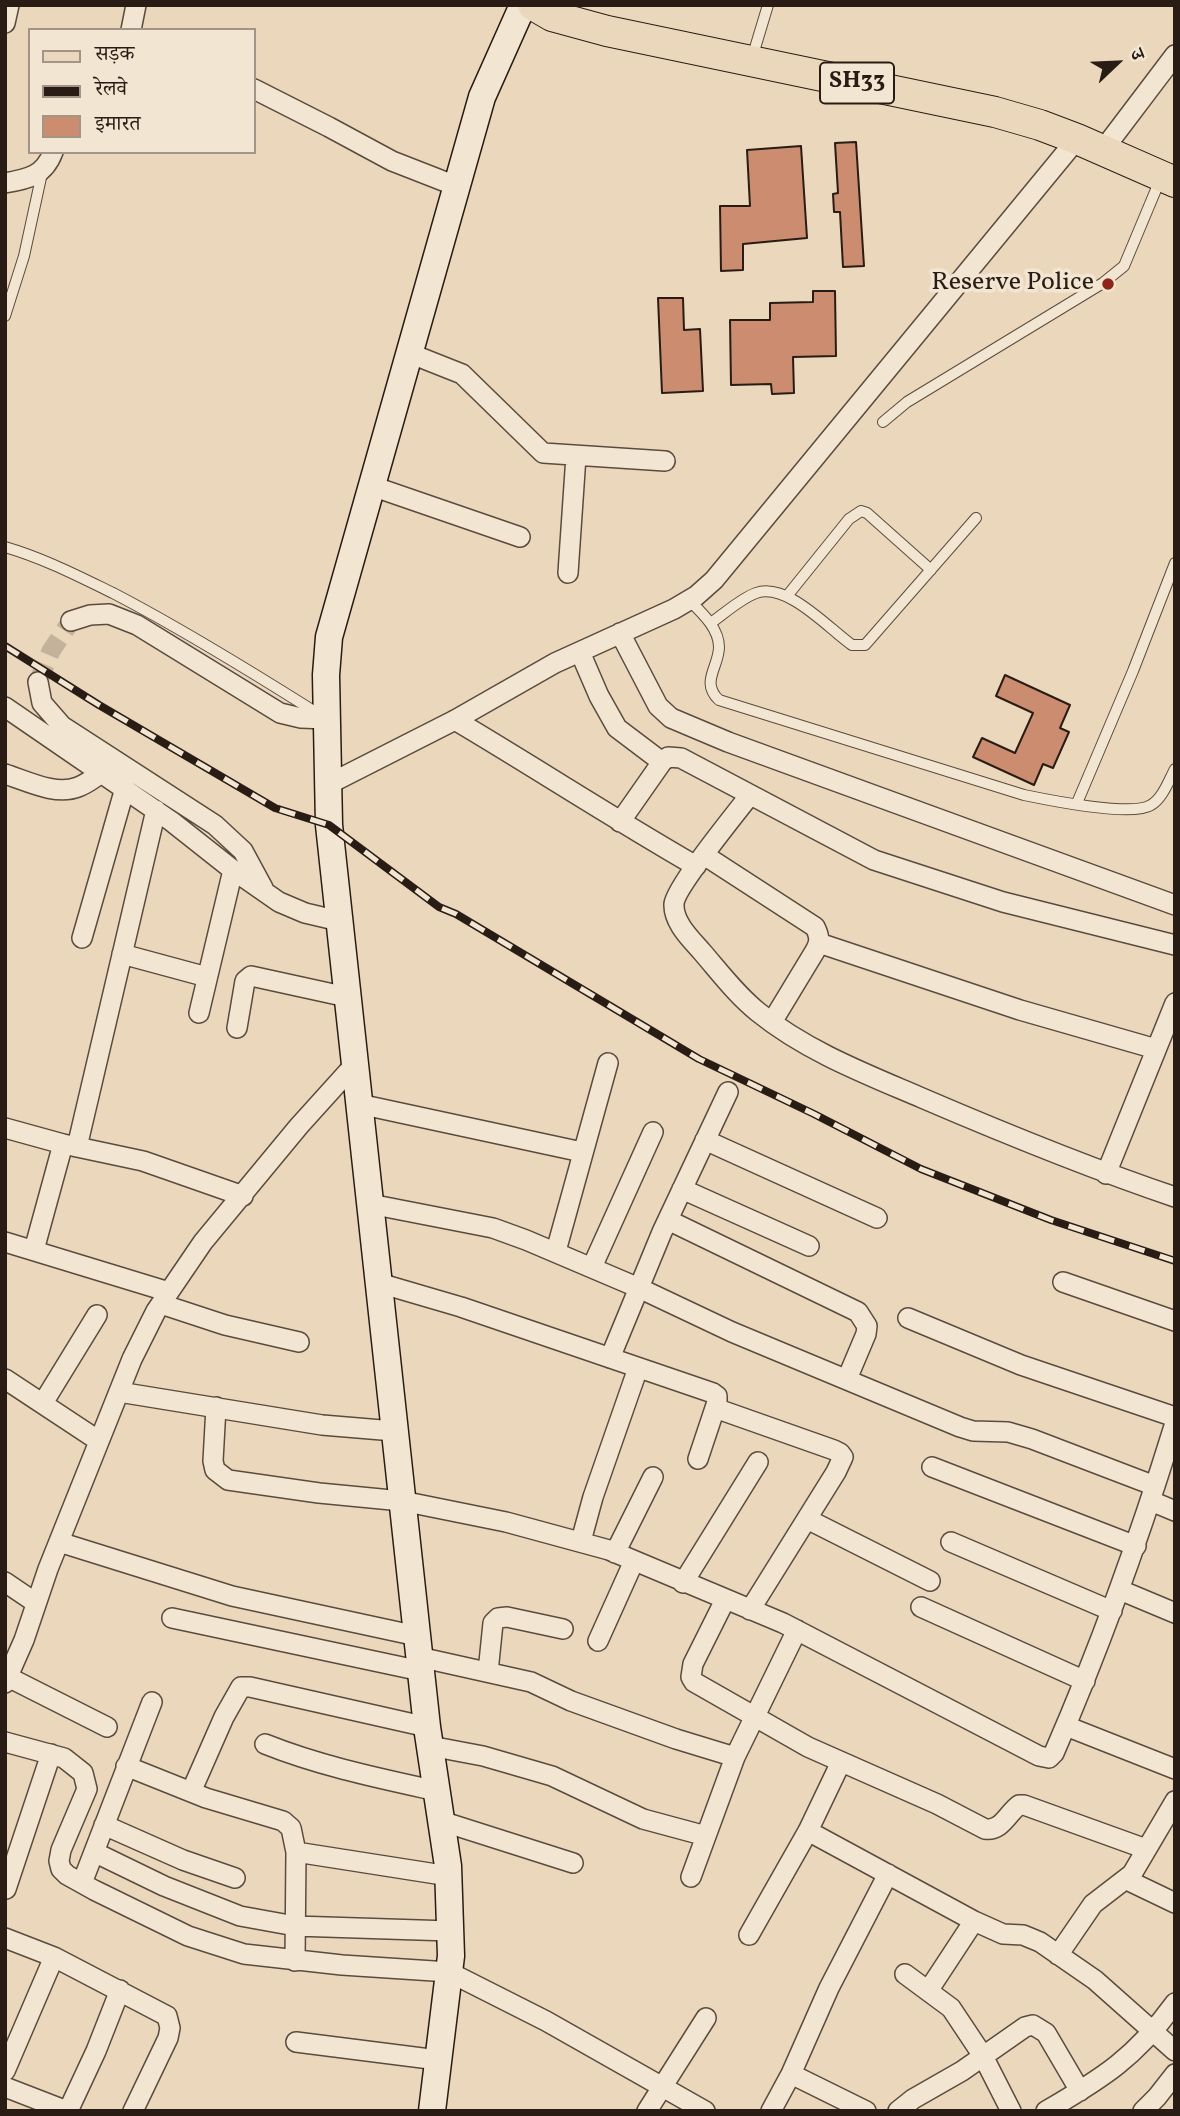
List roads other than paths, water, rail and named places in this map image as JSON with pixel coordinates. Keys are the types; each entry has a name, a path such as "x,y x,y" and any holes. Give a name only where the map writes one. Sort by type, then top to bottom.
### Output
{"main road":[{"name":"SH33","path":"533,5 552,16 607,32 995,112 1090,144 1168,179"}],"street":[{"path":"5,23 9,5"},
{"path":"131,28 136,5"},
{"path":"432,2111 449,1972 449,1876 428,1736 339,921 327,785 326,676 329,637 482,97 523,5"},
{"path":"327,785 455,720 555,663 689,600 714,580 1090,144 1175,55"},
{"path":"256,90 392,161 456,186"},
{"path":"5,183 31,179 42,172 52,154"},
{"path":"409,353 462,374 543,453 665,461"},
{"path":"568,573 576,456"},
{"path":"372,486 520,537"},
{"path":"71,621 90,615 109,614 137,625 280,713 301,718 326,719"},
{"path":"620,633 658,706 671,718 728,742 1175,905"},
{"path":"580,652 599,696 617,728 662,762"},
{"path":"38,682 43,703 62,726 215,825 243,850 265,891"},
{"path":"5,707 103,772 279,902 305,913 339,921"},
{"path":"455,720 620,822 700,861 815,927 819,943 772,1022"},
{"path":"620,822 662,762 668,757 681,758 874,860 1003,902 1175,946"},
{"path":"5,774 52,789 65,790 78,787 103,772"},
{"path":"82,938 125,788"},
{"path":"750,795 700,861 675,898 674,906 684,930 735,991 792,1036 846,1065 1016,1139 1175,1197"},
{"path":"34,1250 70,1145 122,954 156,810"},
{"path":"199,1013 233,870"},
{"path":"819,943 1020,1010 1156,1049"},
{"path":"122,954 207,976"},
{"path":"237,1028 245,981 251,976 347,997"},
{"path":"1106,1174 1173,1012"},
{"path":"556,1251 608,1063"},
{"path":"107,1727 8,1670 132,1359 165,1298 203,1241 355,1064"},
{"path":"610,1358 668,1220 728,1092"},
{"path":"359,1104 582,1152"},
{"path":"5,1128 144,1161 243,1196"},
{"path":"592,1267 653,1132"},
{"path":"705,1140 877,1218"},
{"path":"682,1189 809,1246"},
{"path":"370,1204 493,1228 556,1251 732,1332 960,1427 973,1432 1008,1432 1032,1439 1153,1494 1175,1511"},
{"path":"668,1220 858,1312 867,1326 866,1334 847,1379"},
{"path":"5,1241 165,1298 217,1323 299,1342"},
{"path":"1063,1282 1175,1321"},
{"path":"379,1283 461,1307 713,1392 717,1396 715,1408 698,1459"},
{"path":"43,1403 97,1315"},
{"path":"908,1318 1021,1365 1175,1417"},
{"path":"581,1541 593,1497 638,1368"},
{"path":"5,1379 99,1441"},
{"path":"119,1392 323,1425 394,1430"},
{"path":"216,1407 213,1461 215,1470 228,1480 402,1501 506,1522 581,1541 797,1630 1040,1756 1049,1758 1066,1726 1120,1590 1175,1423"},
{"path":"715,1408 840,1453 843,1457 750,1610"},
{"path":"683,1583 758,1462"},
{"path":"932,1466 1136,1546"},
{"path":"615,1553 653,1477"},
{"path":"807,1519 930,1581"},
{"path":"59,1542 419,1655 531,1682 585,1705 735,1757"},
{"path":"951,1542 1112,1611"},
{"path":"598,1641 634,1561"},
{"path":"5,1582 36,1603"},
{"path":"1120,1590 1175,1612"},
{"path":"724,1600 693,1664 691,1677 694,1682 808,1748 936,1804 985,1829 998,1827 1013,1809 1024,1805 1146,1849"},
{"path":"921,1607 1085,1681"},
{"path":"488,1672 492,1623 498,1618 507,1617 563,1629"},
{"path":"172,1618 419,1655"},
{"path":"691,1877 735,1757 797,1630"},
{"path":"191,1792 224,1717 241,1687 250,1687 428,1736 552,1776 643,1819 706,1836"},
{"path":"82,1883 152,1702"},
{"path":"1066,1726 1175,1769"},
{"path":"5,1742 64,1758 79,1768 86,1780 87,1789 61,1850 59,1861 61,1869 82,1883 188,1936 244,1954 295,1961 449,1972 546,2021 705,2111"},
{"path":"265,1744 298,1757 360,1774 437,1791"},
{"path":"6,1889 51,1754"},
{"path":"749,1935 808,1831 841,1762"},
{"path":"126,1766 191,1792 283,1821 291,1828 296,1852 295,1961"},
{"path":"1058,1955 1094,1904 1127,1880 1175,1801"},
{"path":"441,1821 573,1863"},
{"path":"104,1825 183,1860 235,1878"},
{"path":"808,1831 974,1921 1003,1934 1029,1937 1095,1980 1175,2051"},
{"path":"94,1852 164,1886 240,1916 295,1926 450,1931"},
{"path":"296,1852 449,1876"},
{"path":"771,2111 888,1874"},
{"path":"1127,1880 1175,1903"},
{"path":"928,1991 974,1921"},
{"path":"5,1938 54,1957 167,2015 170,2028 133,2111"},
{"path":"5,2071 54,1957"},
{"path":"905,1974 951,2008 983,2056 1011,2111"},
{"path":"5,2087 68,2111 120,1990"},
{"path":"1046,2111 1125,2061 1154,2031 1175,2003"},
{"path":"647,2111 706,2018"},
{"path":"898,2111 1025,2026 1038,2026 1046,2034 1080,2091"},
{"path":"296,2042 438,2060"},
{"path":"791,2074 866,2111"},
{"path":"1143,2111 1175,2074"}],"lane":[{"path":"751,62 768,5"},
{"path":"5,316 24,257 42,172"},
{"path":"883,422 907,402 1103,283 1124,266 1168,179"},
{"path":"787,596 849,519 862,511 931,570"},
{"path":"711,623 755,593 777,591 852,645 865,645 976,518"},
{"path":"5,547 30,554 76,575 178,627 326,719"},
{"path":"1077,803 1175,563"},
{"path":"689,600 711,623 719,648 710,684 712,693 719,700 1024,795 1138,810 1151,805 1160,796 1175,769"}],"tunnel":[{"path":"38,682 51,651 71,621"}],"railway":[{"path":"5,646 99,705 275,808 329,825 439,907 456,914 699,1059 921,1169 1051,1220 1175,1261"}],"place":[{"name":"Reserve Police","path":"1108,284"}]}
